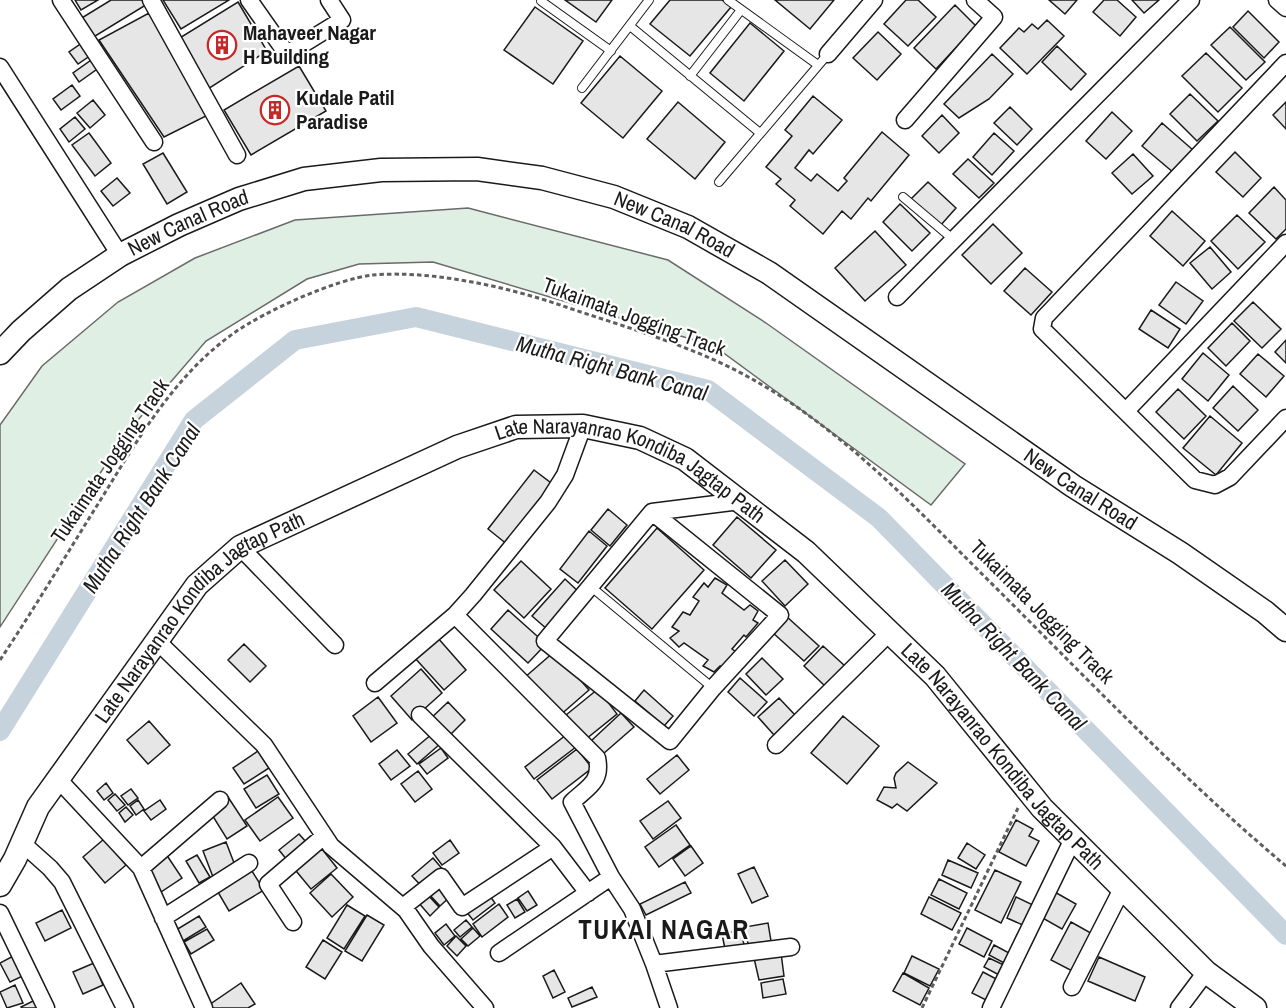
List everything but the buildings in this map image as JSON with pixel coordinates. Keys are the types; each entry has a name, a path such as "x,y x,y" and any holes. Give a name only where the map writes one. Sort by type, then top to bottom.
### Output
{"street":[{"path":"62,0 154,142"},
{"path":"151,0 237,155"},
{"path":"249,0 287,54 342,20 329,0"},
{"path":"823,60 874,0"},
{"path":"905,120 994,17 975,0"},
{"path":"897,297 1191,0"},
{"path":"1278,0 1286,8"},
{"path":"1286,63 1044,318 1042,329 1195,480 1215,485 1230,477 1286,418"},
{"path":"0,67 120,255"},
{"name":"New Canal Road","path":"0,353 21,331 69,289 120,255 179,225 239,199 304,179 381,170 477,169 542,178 614,197 688,227 769,273 1073,486 1180,553 1265,612 1286,630"},
{"path":"1126,411 1286,243"},
{"path":"375,683 454,615 473,595 548,502 565,475 583,426"},
{"name":"Late Narayanrao Kondiba Jagtap Path","path":"0,885 38,807 197,585 240,547 457,447 516,427 583,426 640,438 685,459 806,552 935,676 1027,790 1122,889 1206,972 1255,1008"},
{"path":"652,512 780,615 713,688 670,741 545,641 652,512 740,501"},
{"path":"240,547 335,645"},
{"path":"454,615 597,758 599,769 596,780 572,802 611,877 632,909 669,1008"},
{"path":"776,745 890,632"},
{"path":"157,641 264,745 330,846 403,907 431,946 485,1008"},
{"path":"420,715 554,848 588,893"},
{"path":"58,779 141,868 204,1008"},
{"path":"141,868 220,800"},
{"path":"293,922 268,884 324,836"},
{"path":"991,1008 1073,839"},
{"path":"22,843 51,868 62,882 125,1008"},
{"path":"403,907 441,877 462,907 554,848"},
{"path":"163,918 249,863"},
{"path":"499,953 611,877"},
{"path":"1072,987 1122,889"},
{"path":"0,914 46,1008"},
{"path":"654,964 792,947"},
{"path":"1179,1008 1206,972"}],"lane":[{"path":"582,88 649,0"},
{"path":"719,182 823,60 728,0"},
{"path":"541,1 611,51"},
{"path":"690,76 741,10"},
{"path":"630,26 760,133"},
{"path":"903,197 954,240"},
{"path":"590,585 713,688"}],"path":[{"name":"Tukaimata Jogging Track","path":"0,660 142,433 187,374 234,333 284,306 326,288 372,276 429,276 523,292 681,346 759,382 831,432 923,514 1147,738 1250,836 1286,866"},
{"path":"922,1008 1027,790"}],"green space":[{"path":"468,208 668,260 766,323 965,464 931,505 714,346 433,262 359,264 307,279 206,341 125,435 0,627 0,425 42,366 118,302 195,258 295,220"}],"waterway":[{"name":"Mutha Right Bank Canal","path":"0,731 194,420 295,340 416,317 708,390 879,518 1286,935"}],"place":[{"name":"Mahaveer Nagar H Building","path":"222,45"},
{"name":"Kudale Patil Paradise","path":"275,110"}],"district":[{"name":"TUKAI NAGAR","path":"664,930"}]}
